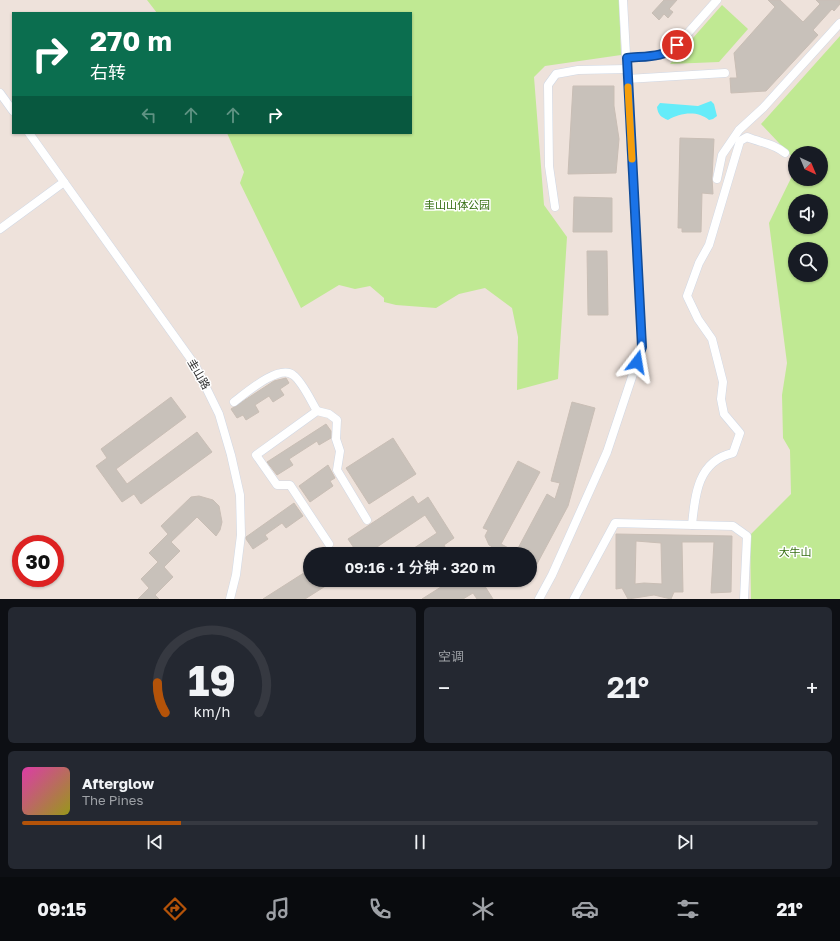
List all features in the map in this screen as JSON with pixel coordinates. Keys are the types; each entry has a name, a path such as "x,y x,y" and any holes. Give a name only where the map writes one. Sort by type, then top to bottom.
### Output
{"street":[{"path":"539,599 552,575 607,452 642,347 623,0"},
{"path":"627,58 660,55 672,51 717,0"},
{"path":"717,179 722,155 739,130 763,108 840,23"},
{"path":"555,207 549,166 548,85 556,74 578,70 627,69"},
{"path":"627,79 725,73"},
{"path":"0,93 12,110"},
{"name":"圭山路","path":"30,134 195,365 219,414 240,495 242,535 236,575 230,599"},
{"path":"692,525 698,486 712,462 722,456 733,453 740,434 724,414 721,399 724,382 712,339 698,319 687,296 699,263 709,245 740,141 747,137 760,142 769,142 785,153"},
{"path":"0,229 64,182"},
{"path":"234,402 274,374 284,371 293,374 317,411 329,414 337,420 336,439 340,450 337,470 367,520"},
{"path":"317,411 256,455 277,485 290,485 329,544"},
{"path":"574,599 615,523 733,526 746,536 744,599"}],"green space":[{"name":"圭山山体公园","path":"147,0 619,0 621,55 545,66 534,77 544,205 567,237 558,379 517,390 518,337 512,308 485,288 459,294 436,308 396,305 384,302 384,298 370,286 355,289 339,285 301,308 240,183 244,172 227,134 412,134 412,12 156,12"},
{"path":"722,5 748,29 719,62 670,64"},
{"name":"大牛山","path":"840,36 840,599 751,599 750,535 791,494 790,450 783,438 782,395 787,363 769,223 788,184 788,186 828,186 828,146 788,146 788,153 761,124"}],"water":[{"path":"711,101 714,104 717,116 709,120 699,115 683,114 668,120 660,115 657,107 660,103 698,106"}],"building":[{"path":"664,0 677,0 669,9 673,12 668,18 664,14 659,20 652,13"},
{"path":"768,0 780,0 803,22 820,4 816,0 840,0 840,4 834,11 832,9 813,30 818,35 766,91 731,93 730,78 737,78 734,53 775,7"},
{"path":"573,86 614,86 614,106 619,139 616,173 568,174"},
{"path":"680,138 714,139 712,178 713,194 702,193 701,232 682,232 682,228 678,228"},
{"path":"574,197 612,198 612,232 573,232"},
{"path":"587,251 607,251 608,315 588,315"},
{"path":"286,378 289,383 280,389 284,395 273,402 269,396 255,405 259,412 246,420 243,415 237,418 231,409 274,381"},
{"path":"171,397 186,417 116,469 127,484 197,432 212,452 141,504 134,494 122,502 96,466 107,458 101,449"},
{"path":"572,402 595,408 568,506 537,564 537,547 519,547 547,494 555,499 560,483 551,481"},
{"path":"326,424 331,431 331,438 319,445 317,441 289,459 293,465 277,475 267,462"},
{"path":"393,438 416,474 369,504 346,468"},
{"path":"518,461 540,472 501,544 507,547 493,547 489,545 485,536 488,530 483,528"},
{"path":"328,465 335,478 330,481 333,486 310,502 299,486"},
{"path":"199,496 213,500 219,506 222,522 220,530 216,536 197,517 171,542 180,551 164,567 173,577 155,595 159,599 138,599 149,588 141,579 158,562 149,553 168,534 161,526 191,497"},
{"path":"413,496 418,504 428,497 454,538 444,545 445,547 416,547 437,533 425,515 377,547 353,547 348,539"},
{"path":"294,503 303,516 286,528 282,523 265,535 268,539 253,549 246,537"},
{"path":"616,534 732,536 731,592 711,593 714,542 682,542 683,592 674,592 671,599 654,595 628,599 622,588 616,589","holes":["636,541 661,543 662,584 635,584"]},
{"path":"303,573 303,587 324,587 305,599 263,599"},
{"path":"441,587 485,587 493,599 477,599 473,593 463,599 422,599"}],"slow traffic":[{"path":"628,87 632,159"}],"route":[{"path":"637,362 642,347 627,58 660,55 672,51 677,45"}]}
